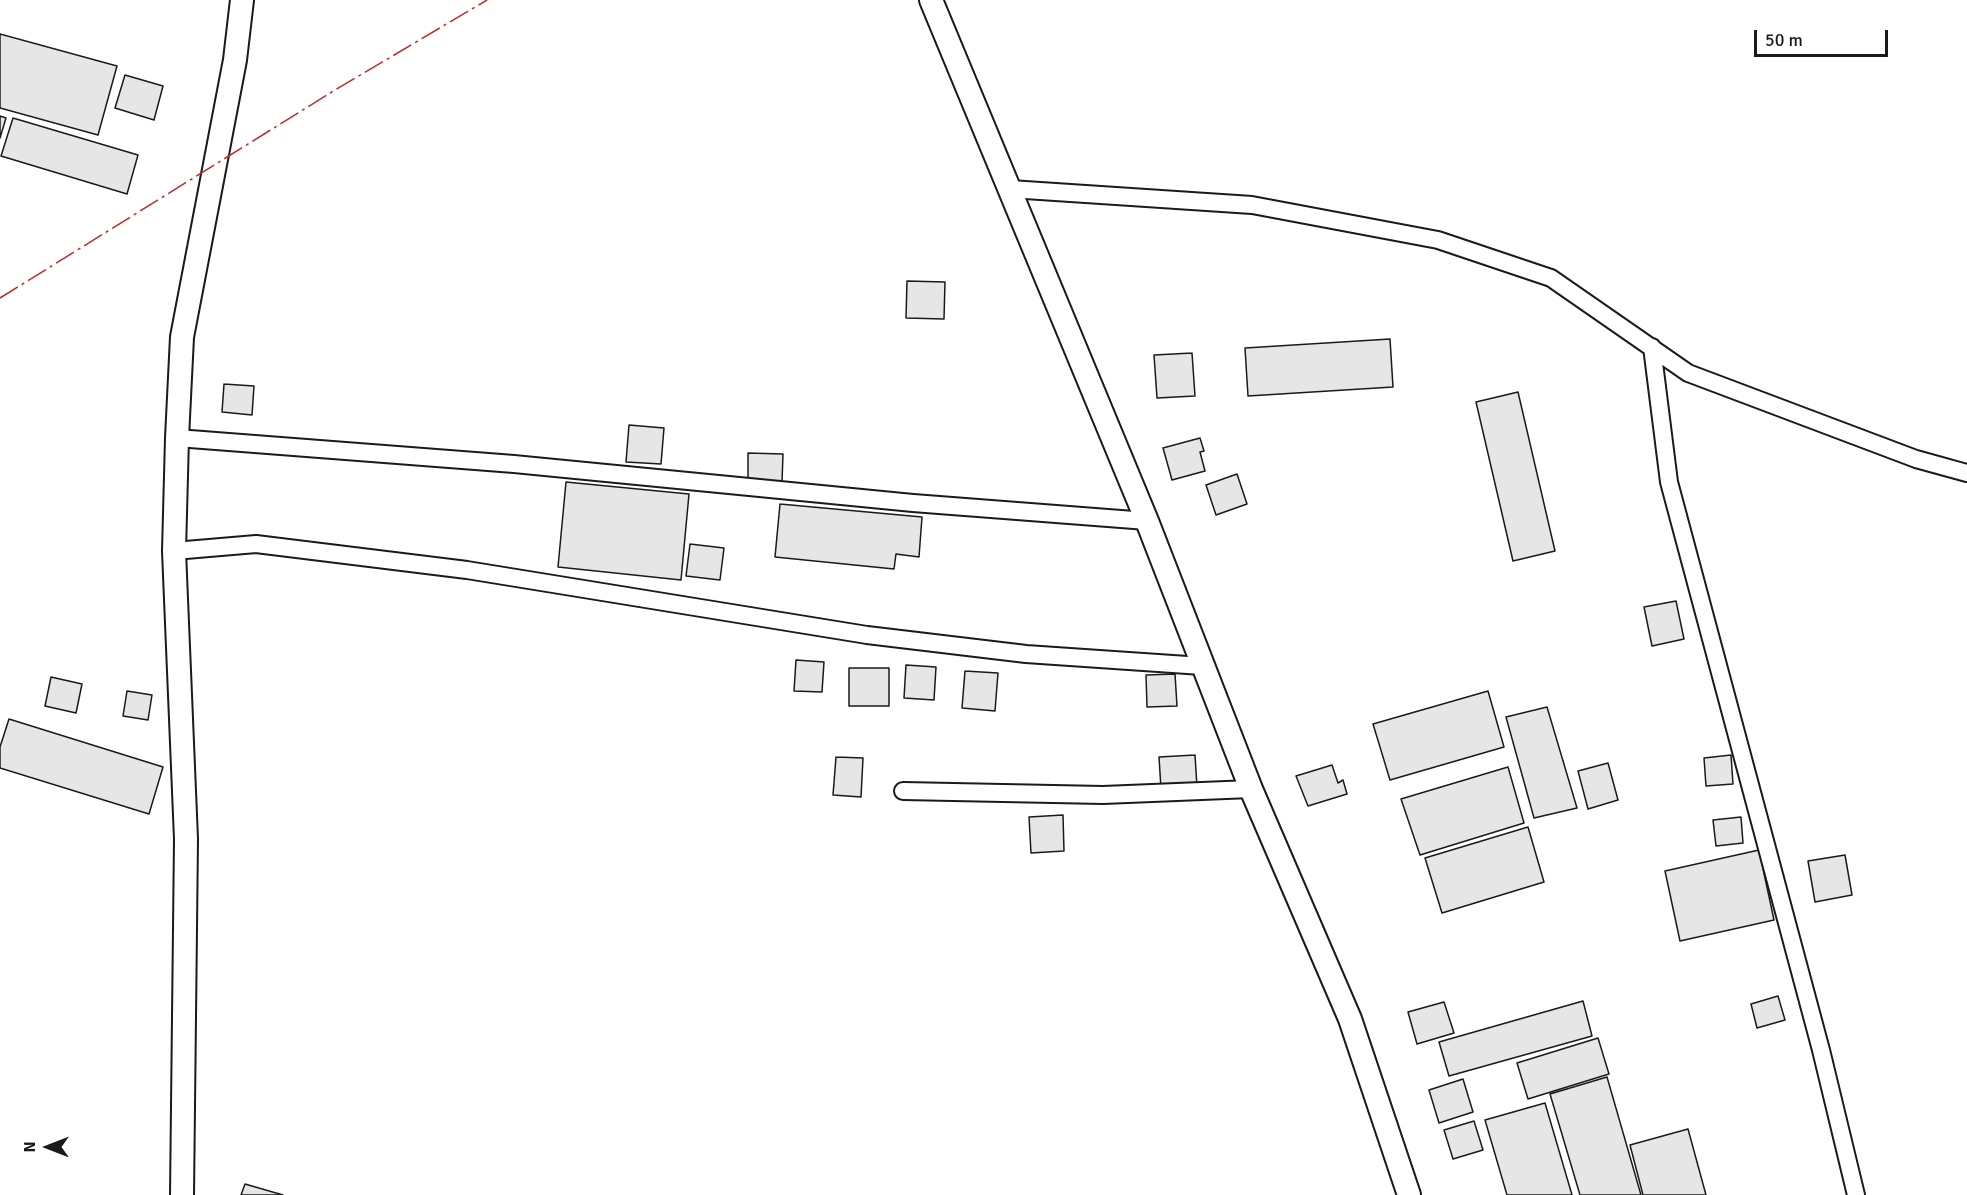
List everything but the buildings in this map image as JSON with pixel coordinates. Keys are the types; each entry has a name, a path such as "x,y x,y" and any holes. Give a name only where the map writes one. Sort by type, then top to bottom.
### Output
{"street":[{"path":"182,1195 186,838 174,550 182,337 235,60 242,0"},
{"path":"931,0 1147,522 1251,789 1350,1019 1409,1195"},
{"path":"1010,189 1252,205 1438,240 1551,278 1688,373 1916,459 1967,473"},
{"path":"1652,347 1669,482 1821,1050 1856,1195"},
{"path":"177,438 514,464 913,503 1147,522"},
{"path":"174,550 256,544 467,570 867,635 1026,654 1202,666"},
{"path":"903,791 1103,795 1251,789"}],"power":[{"path":"0,298 335,90 487,0"}]}
